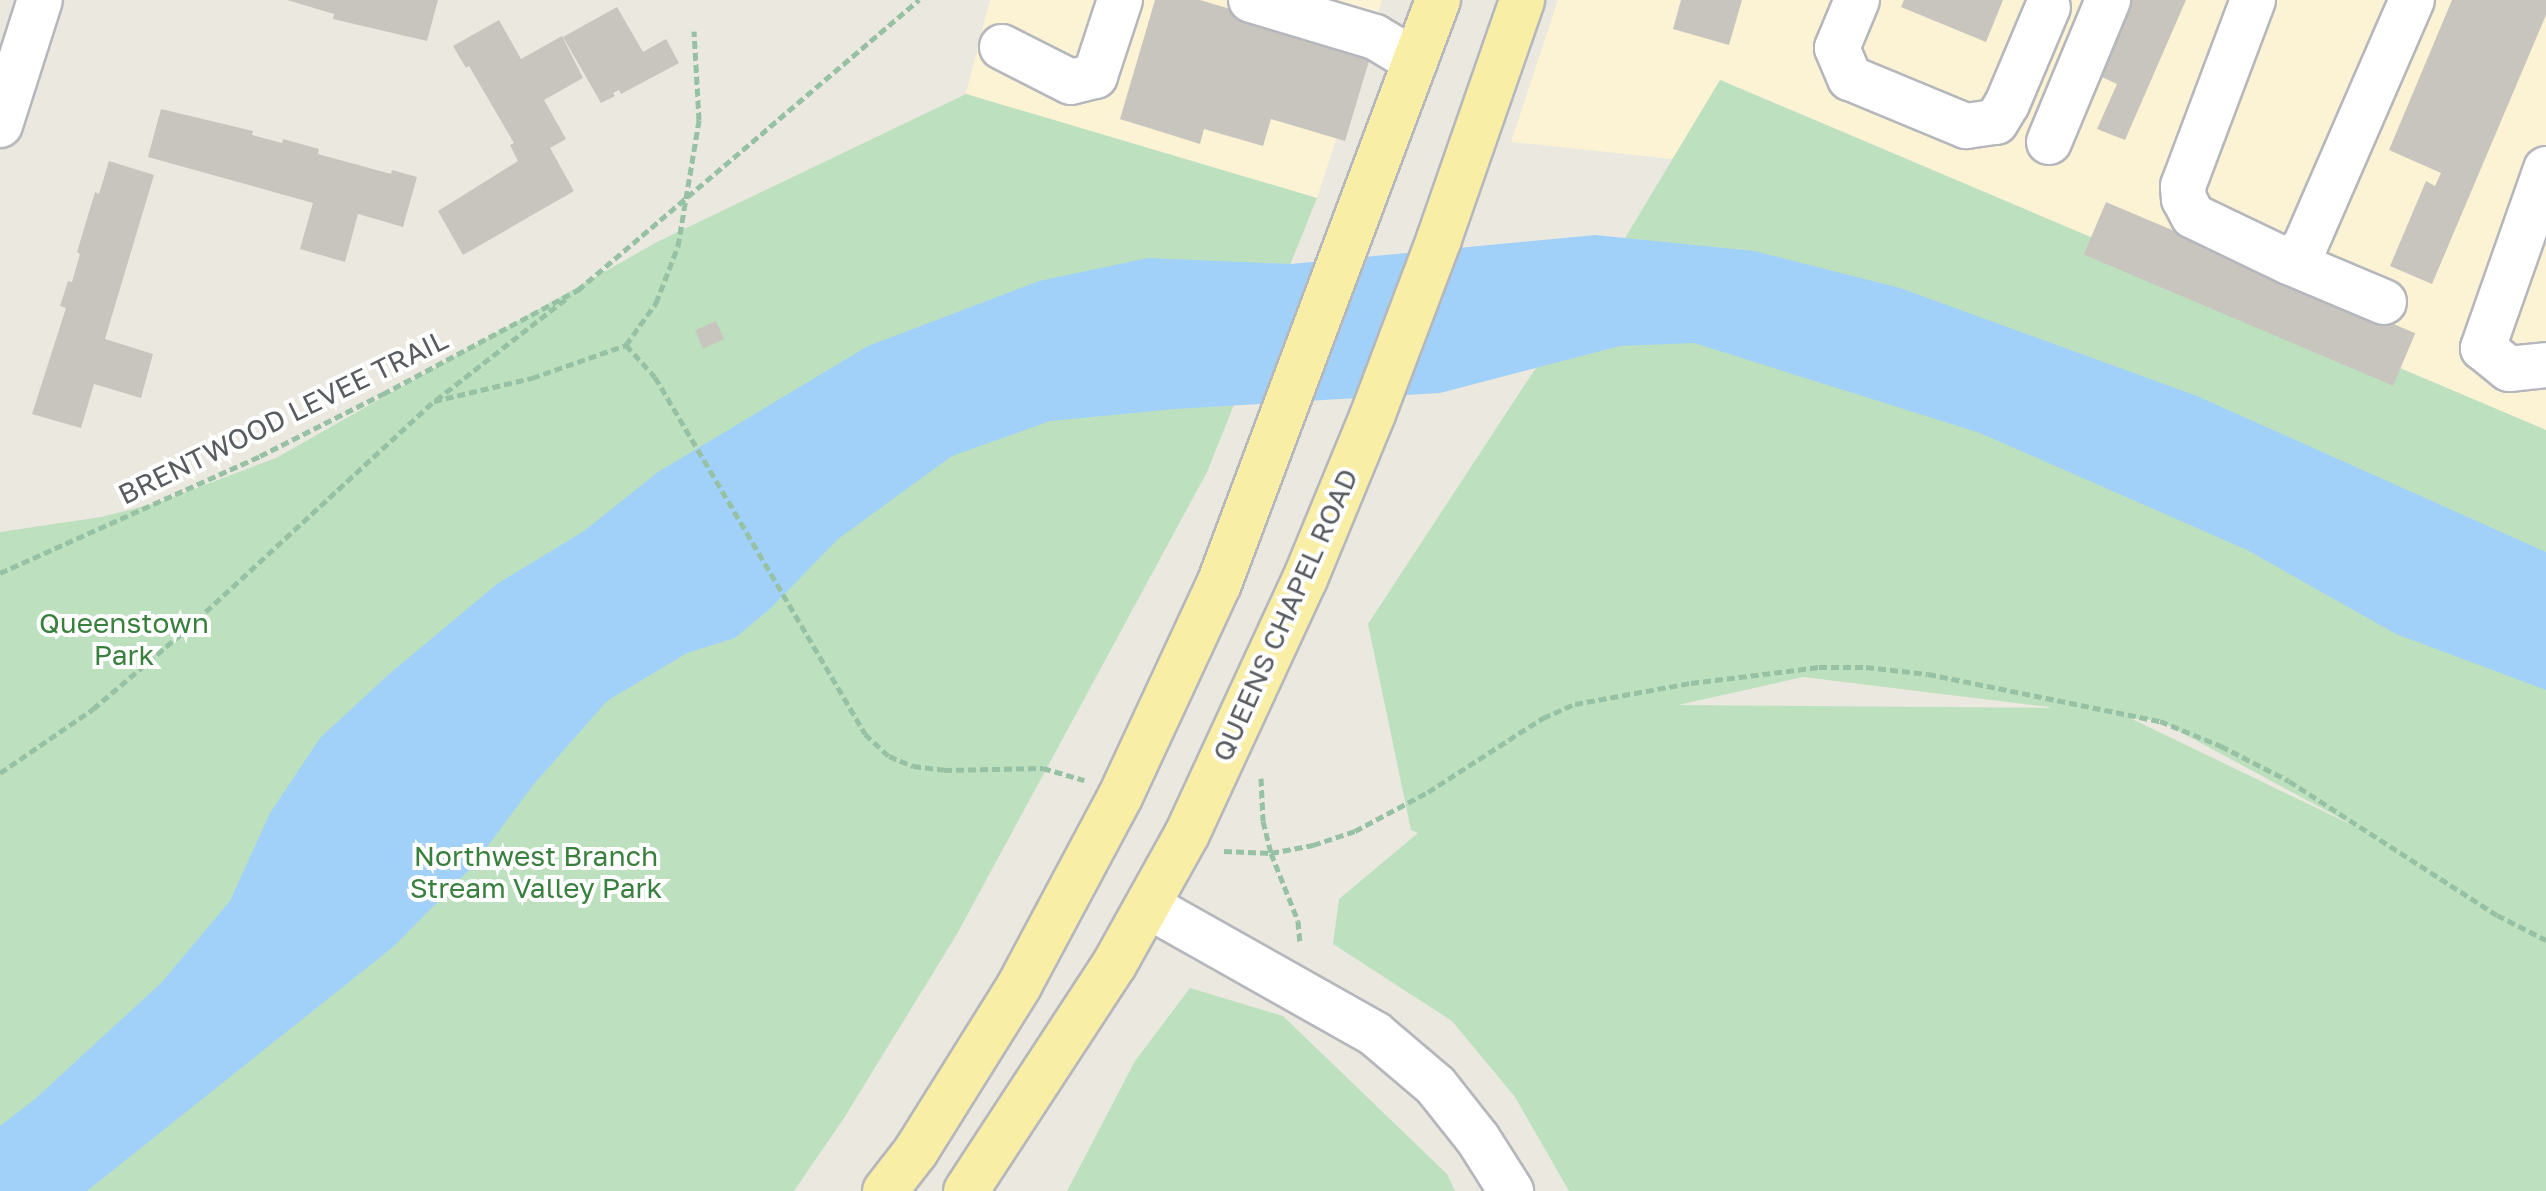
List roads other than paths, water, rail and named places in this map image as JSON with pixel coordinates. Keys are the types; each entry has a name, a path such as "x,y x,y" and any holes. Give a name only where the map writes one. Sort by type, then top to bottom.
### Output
{"main road":[{"path":"885,1191 916,1151 1019,986 1120,797 1219,584 1438,0"},
{"name":"QUEENS CHAPEL ROAD","path":"966,1191 1114,965 1187,834 1298,593 1373,414 1439,239 1522,0"}],"street":[{"path":"0,125 40,0"},
{"path":"1002,47 1071,82 1095,76 1120,0"},
{"path":"1251,0 1375,37 1415,61"},
{"path":"1857,0 1837,48 1850,78 1966,126 1996,122 2007,104 2048,7"},
{"path":"2049,142 2108,0"},
{"path":"2253,0 2183,186 2184,199 2193,216 2289,262 2384,302"},
{"path":"2289,262 2305,246 2412,0"},
{"path":"2546,169 2483,348 2509,369 2546,365"},
{"path":"1148,906 1375,1034 1436,1086 1478,1139 1511,1191"}],"water":[{"path":"1595,235 1754,251 1900,288 2197,396 2546,552 2546,690 2396,634 2247,550 1980,433 1694,343 1620,346 1440,393 1175,409 1050,421 952,456 838,539 771,608 735,638 687,653 607,701 534,784 472,867 393,947 87,1191 0,1191 0,1126 35,1099 161,983 230,901 270,813 320,738 388,675 497,584 584,531 658,472 868,346 1039,281 1148,258 1291,264"}],"park label":[{"name":"Queenstown Park","path":"124,639"},
{"name":"Northwest Branch Stream Valley Park","path":"536,872"}]}
